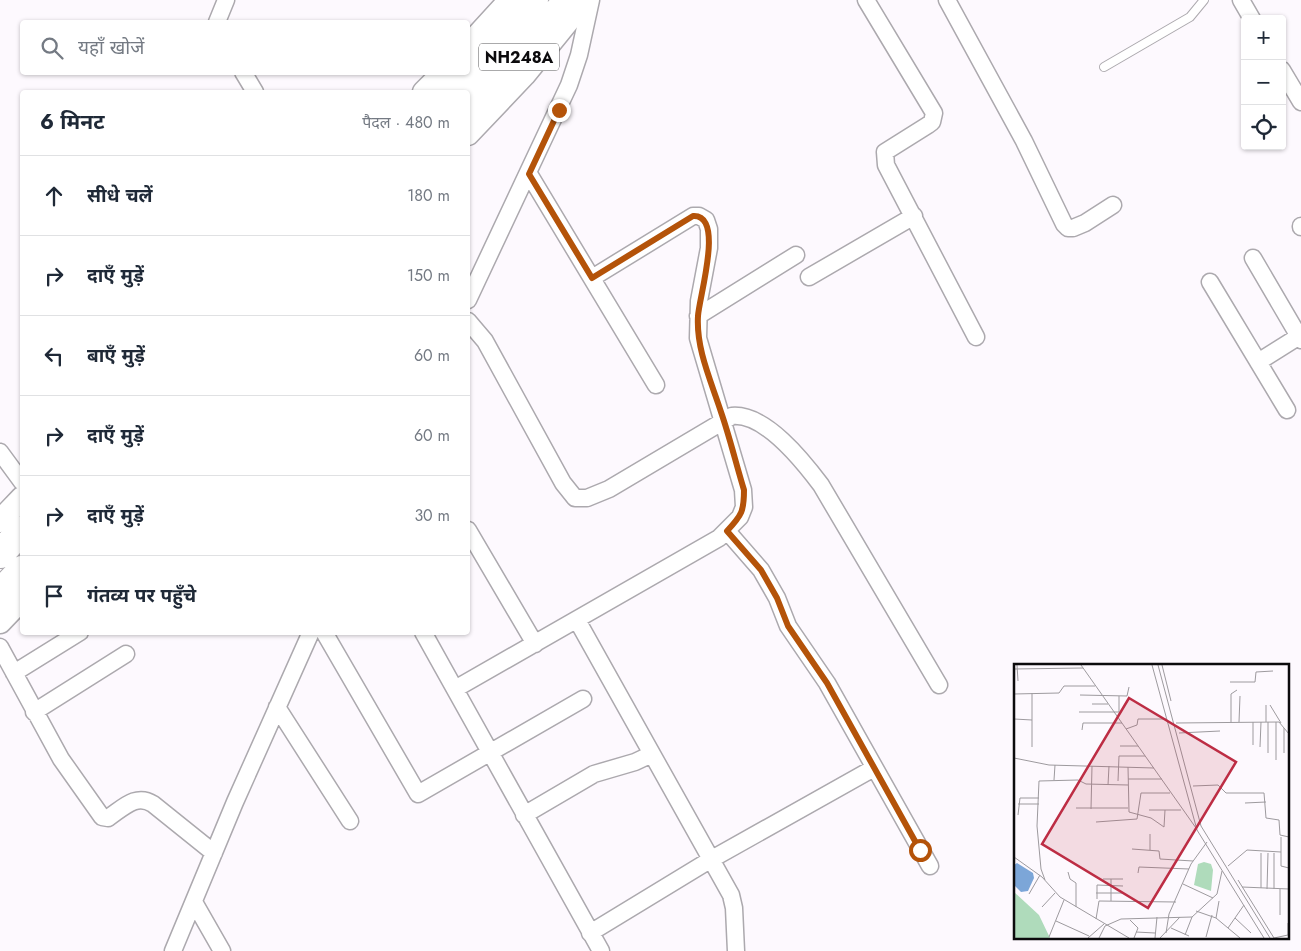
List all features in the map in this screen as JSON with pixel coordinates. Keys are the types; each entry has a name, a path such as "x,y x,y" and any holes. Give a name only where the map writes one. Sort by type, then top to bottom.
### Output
{"highway":[{"name":"NH248A","path":"470,72 534,0"},
{"name":"NH248A","path":"470,110 501,78 568,0"},
{"name":"NH248A","path":"454,90 467,75"},
{"path":"0,554 20,532"},
{"path":"0,593 20,572"}],"main road":[{"path":"470,44 510,0"},
{"path":"470,132 524,75 585,0"},
{"path":"426,90 441,75"},
{"path":"0,521 20,500"},
{"path":"0,622 20,601"}],"street":[{"path":"218,20 226,0"},
{"path":"470,296 529,174 569,85 579,55 591,0"},
{"path":"866,0 934,113 932,122 885,152 886,165 976,338"},
{"path":"947,0 1024,141 1064,224 1068,228 1078,226 1113,205"},
{"path":"1241,0 1250,15"},
{"path":"245,75 254,90"},
{"path":"1286,77 1301,102"},
{"path":"529,174 656,385"},
{"path":"455,689 706,545 727,531 740,517 744,507 744,490 698,338 698,316 709,248 709,229 706,220 699,216 693,216 592,278"},
{"path":"809,277 914,216"},
{"path":"698,316 796,255"},
{"path":"1253,258 1300,337 1258,362"},
{"path":"1210,282 1287,410"},
{"path":"470,323 485,341 562,483 575,498 587,498 609,489 732,416 750,418 761,424 802,459 822,485 939,685"},
{"path":"0,452 20,479"},
{"path":"727,531 761,570 777,598 788,626 827,683 930,866"},
{"path":"470,533 535,644"},
{"path":"577,620 731,895 734,908 736,951"},
{"path":"14,672 75,635"},
{"path":"173,951 310,635"},
{"path":"326,635 418,794 582,699"},
{"path":"425,635 600,951"},
{"path":"0,647 34,712 77,784 102,817 108,818 136,799 143,799 153,804 214,853"},
{"path":"34,712 126,654"},
{"path":"277,707 350,821"},
{"path":"524,814 594,774 652,754"},
{"path":"590,933 710,860 874,768"},
{"path":"194,902 222,951"}],"lane":[{"path":"1104,67 1190,17 1204,0"}],"route":[{"path":"559,110 529,174 592,278 693,216 699,216 706,220 709,229 709,248 699,301 698,338 744,490 744,507 740,517 727,531 749,553 761,570 777,598 788,626 827,683 920,850"}]}
